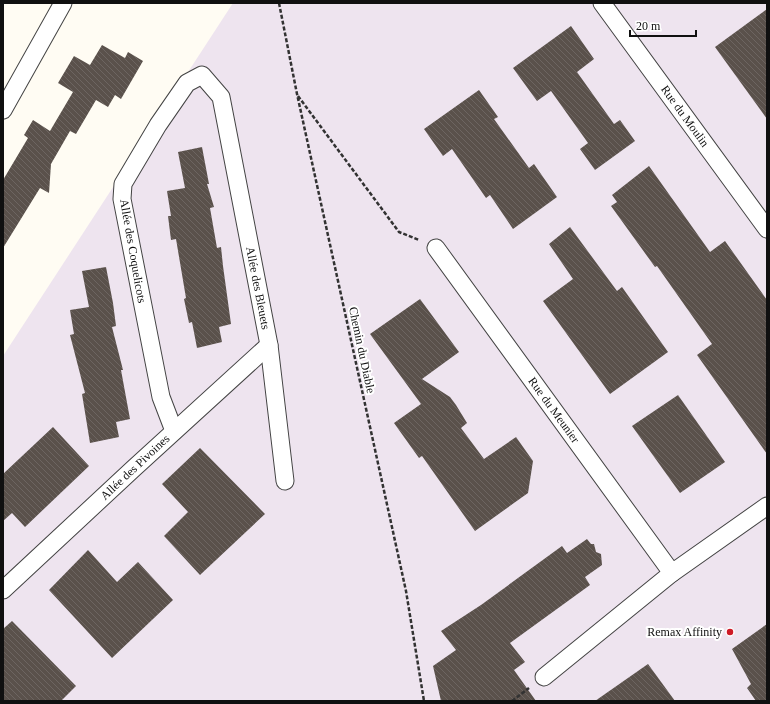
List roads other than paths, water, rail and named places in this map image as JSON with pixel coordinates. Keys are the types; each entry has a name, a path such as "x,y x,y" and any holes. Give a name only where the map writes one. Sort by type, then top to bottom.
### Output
{"street":[{"path":"3,110 63,3"},
{"name":"Rue du Moulin","path":"602,3 767,229"},
{"name":"Allée des Coquelicots","path":"174,431 161,397 122,199 123,184 158,125 187,83 202,76 221,97"},
{"name":"Allée des Bleuets","path":"221,97 269,345 285,481"},
{"name":"Rue du Meunier","path":"436,248 672,573"},
{"name":"Allée des Pivoines","path":"3,590 269,345"},
{"path":"544,677 672,573 767,506"}],"place":[{"name":"Remax Affinity","path":"730,632"}]}
